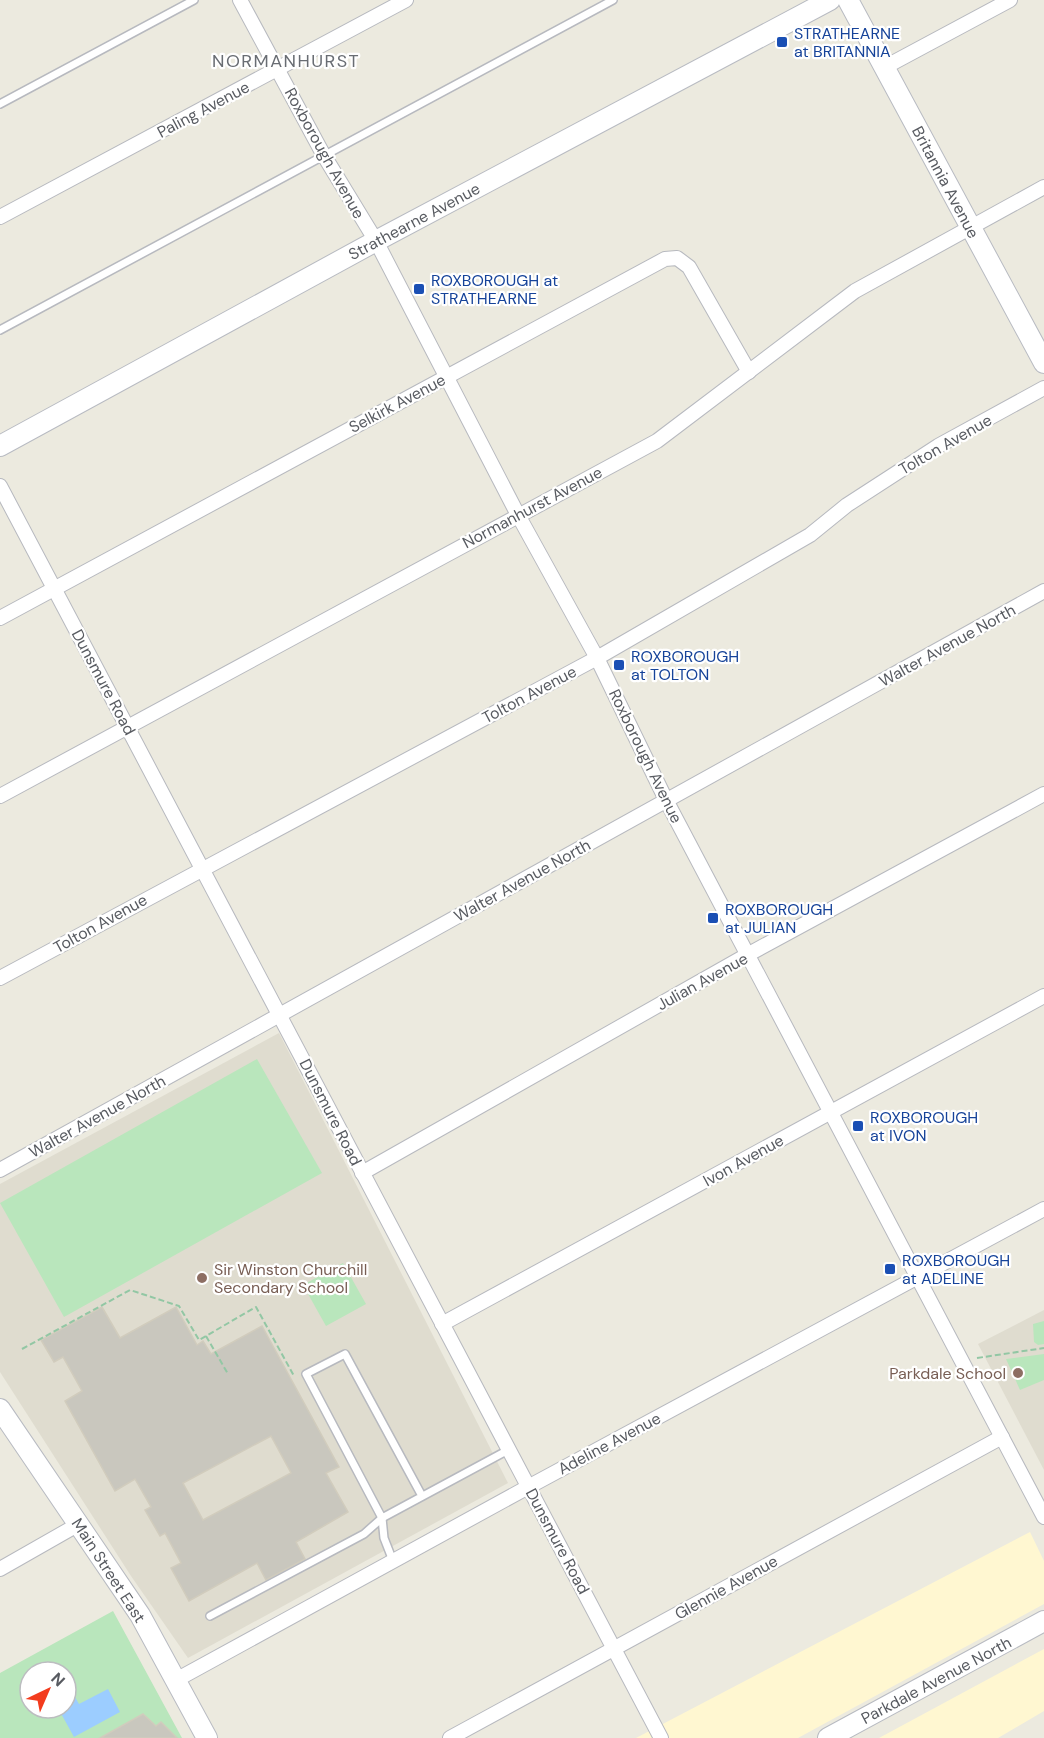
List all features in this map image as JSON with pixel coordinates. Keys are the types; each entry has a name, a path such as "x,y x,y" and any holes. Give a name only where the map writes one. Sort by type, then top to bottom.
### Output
{"street":[{"name":"Roxborough Avenue","path":"240,0 323,154 376,241 518,515 597,657 666,800 1044,1517"},
{"name":"Paling Avenue","path":"0,217 406,0"},
{"name":"Strathearne Avenue","path":"0,446 376,241 830,0"},
{"name":"Britannia Avenue","path":"848,0 1044,363"},
{"path":"885,67 1010,0"},
{"name":"Normanhurst Avenue","path":"0,796 657,441 855,291 1044,187"},
{"name":"Selkirk Avenue","path":"0,618 670,258 682,261 689,267 749,372"},
{"name":"Tolton Avenue","path":"0,978 597,657 810,534 847,505 919,458 1044,388"},
{"name":"Dunsmure Road","path":"0,486 203,867 442,1324 530,1486 661,1738"},
{"name":"Walter Avenue North","path":"0,1170 1044,591"},
{"name":"Julian Avenue","path":"362,1173 747,955 1044,794"},
{"name":"Ivon Avenue","path":"442,1324 1044,996"},
{"name":"Adeline Avenue","path":"176,1680 1044,1209"},
{"name":"Main Street East","path":"0,1409 135,1607 207,1738"},
{"name":"Glennie Avenue","path":"450,1738 1002,1437"},
{"path":"0,1569 79,1524"},
{"name":"Parkdale Avenue North","path":"828,1738 1044,1621"}],"lane":[{"path":"0,104 194,0"},
{"path":"0,330 323,154 613,0"},
{"path":"393,1561 384,1538 382,1518 306,1374 345,1354 422,1496"},
{"path":"210,1616 364,1534 382,1518 510,1449"}],"path":[{"path":"22,1349 130,1290 179,1306 199,1340 256,1307 294,1376"},
{"path":"206,1336 228,1374"},
{"path":"963,1362 989,1354 1006,1355 1044,1348"}],"shaded area":[{"name":"Sir Winston Churchill Secondary School","path":"279,1033 508,1483 188,1658 131,1576 0,1372 0,1184"},
{"name":"Parkdale School","path":"1044,1310 1044,1470 978,1344"},
{"path":"1030,1532 1044,1561 1044,1604 798,1738 636,1738"},
{"path":"1044,1649 1044,1711 998,1738 879,1738"}],"green space":[{"path":"257,1059 322,1173 64,1317 0,1203"},
{"path":"343,1263 366,1304 326,1326 303,1285"},
{"path":"1044,1321 1044,1344 1038,1345 1034,1342 1033,1324"},
{"path":"1044,1354 1044,1380 1020,1390 1006,1359"},
{"path":"113,1611 182,1738 0,1738 0,1673 18,1663 18,1720 78,1720 78,1660 24,1660"}],"water":[{"path":"108,1689 120,1712 74,1737 65,1720 78,1720 78,1702 79,1704"}],"building":[{"path":"102,1307 120,1338 176,1307 197,1345 203,1341 211,1354 262,1326 339,1467 326,1473 348,1512 296,1542 305,1559 266,1580 257,1563 189,1601 171,1568 181,1563 165,1533 160,1536 145,1510 151,1507 135,1479 115,1491 65,1401 82,1391 63,1357 54,1362 41,1340","holes":["271,1436 291,1473 203,1520 183,1483"]},
{"path":"143,1714 156,1726 161,1722 177,1738 100,1738"}],"place":[{"name":"STRATHEARNE at BRITANNIA","path":"782,42"},
{"name":"ROXBOROUGH at STRATHEARNE","path":"419,289"},
{"name":"ROXBOROUGH at TOLTON","path":"619,665"},
{"name":"ROXBOROUGH at JULIAN","path":"713,918"},
{"name":"ROXBOROUGH at IVON","path":"858,1126"},
{"name":"ROXBOROUGH at ADELINE","path":"890,1269"},
{"name":"Sir Winston Churchill Secondary School","path":"202,1278"},
{"name":"Parkdale School","path":"1018,1373"}],"district":[{"name":"NORMANHURST","path":"286,61"}]}
